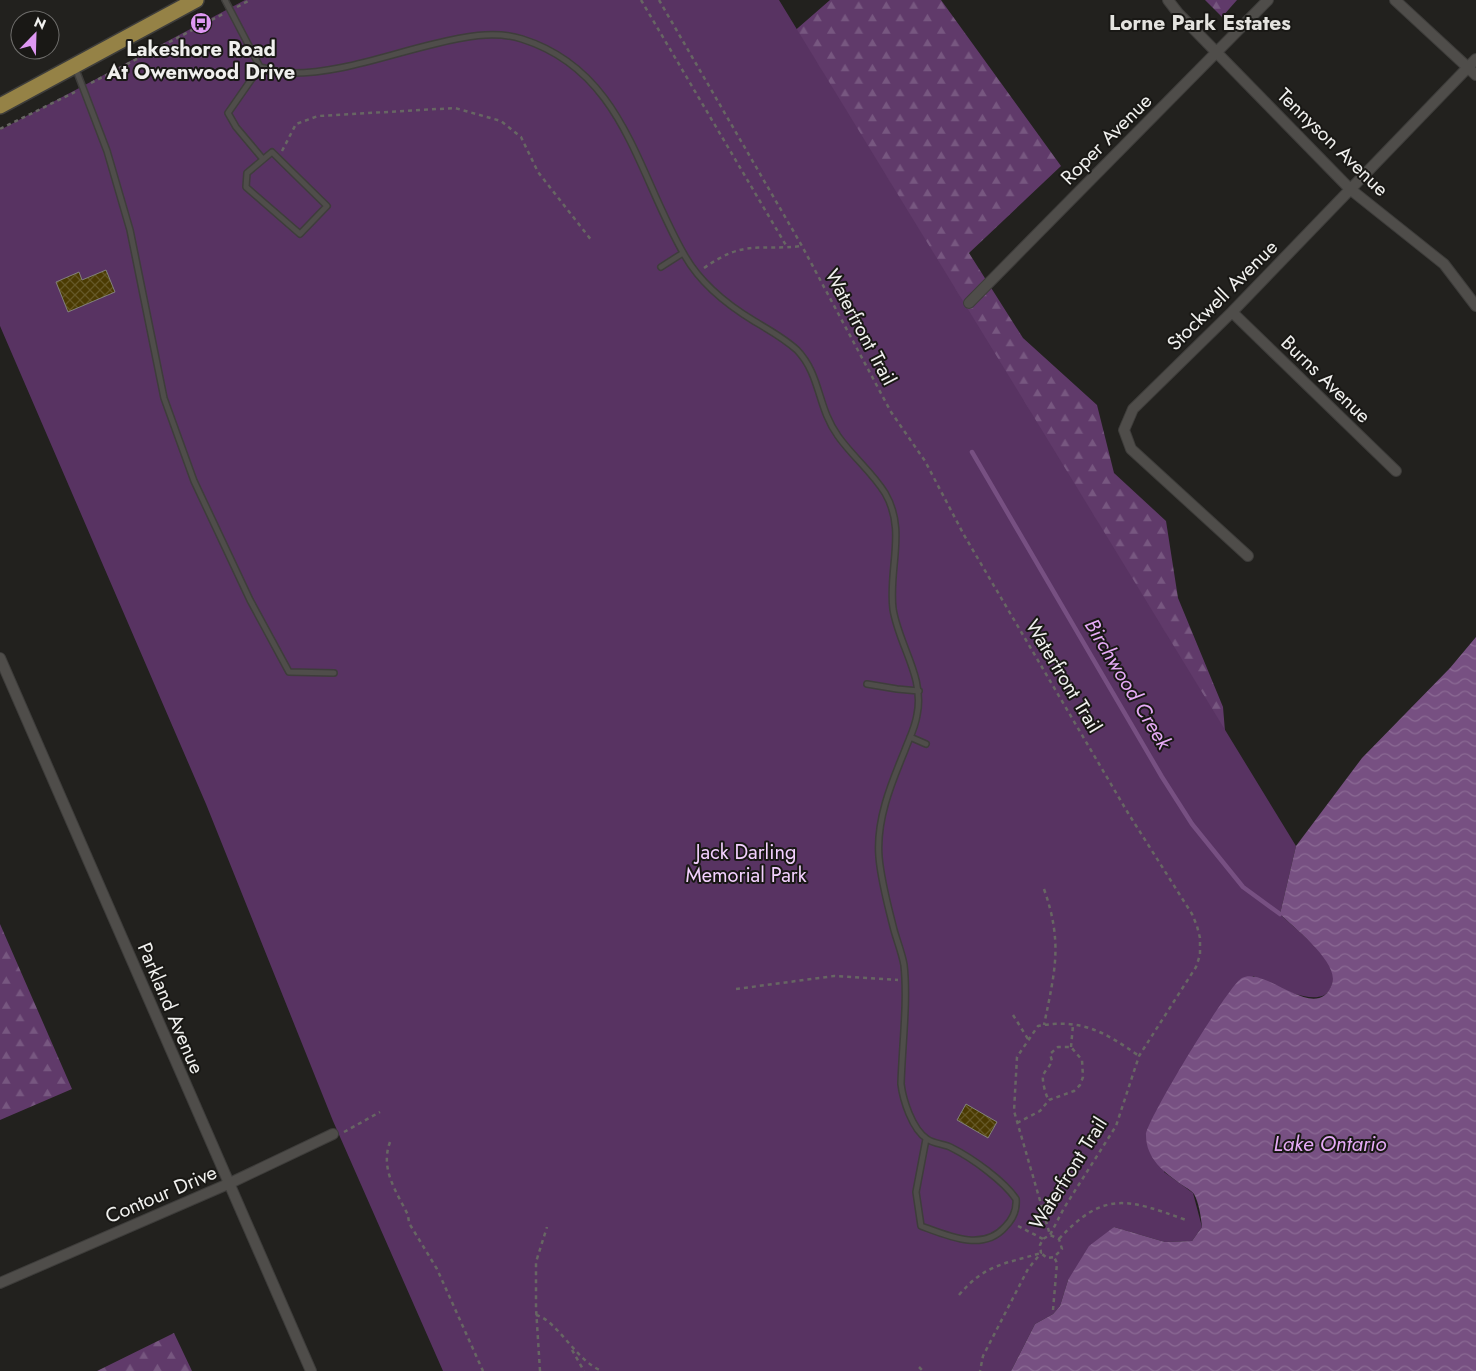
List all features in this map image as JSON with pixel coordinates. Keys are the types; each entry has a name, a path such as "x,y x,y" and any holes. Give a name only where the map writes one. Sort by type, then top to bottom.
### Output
{"main road":[{"path":"0,106 196,0"}],"street":[{"name":"Tennyson Avenue","path":"1168,0 1178,13 1350,189 1444,264 1476,306"},
{"name":"Roper Avenue","path":"969,302 1268,0"},
{"path":"1395,0 1476,75"},
{"name":"Stockwell Avenue","path":"1248,556 1131,450 1124,430 1133,409 1232,312 1476,59"},
{"name":"Burns Avenue","path":"1232,312 1396,471"},
{"name":"Parkland Avenue","path":"0,658 310,1371"},
{"name":"Contour Drive","path":"0,1283 228,1184 333,1134"}],"lane":[{"path":"224,0 260,67 287,73 335,68 466,36 517,37 539,45 578,68 597,86 627,134 660,208 683,253 697,274 726,302 779,336 796,350 812,371 822,407 838,435 885,492 893,510 897,533 892,590 893,609 919,690 918,713 886,795 880,829 879,856 889,911 904,963 901,1084 907,1112 926,1139 953,1148 1007,1186 1016,1198 1015,1212 1010,1222 994,1237 985,1241 962,1240 921,1226 916,1192 926,1139"},
{"path":"75,66 107,151 130,230 164,398 194,481 250,600 289,672 334,673"},
{"path":"260,67 228,113 236,128 262,158"},
{"path":"272,152 326,206 300,234 246,187 247,173 262,158 272,152"},
{"path":"661,267 683,253"},
{"path":"867,684 897,690 919,690"},
{"path":"910,736 926,744"}],"path":[{"path":"641,0 787,247"},
{"name":"Waterfront Trail","path":"659,0 802,246 891,412 925,461 964,535 1128,813 1198,926 1200,955 1196,967 1139,1056 1116,1126 1064,1208 1050,1236 1043,1239 1040,1245 1041,1253 1028,1268 983,1356 980,1371"},
{"path":"92,82 211,21"},
{"path":"0,129 69,94"},
{"path":"278,157 296,124 318,116 455,108 482,114 501,121 520,137 538,172 592,241"},
{"path":"697,274 730,252 749,246 802,246"},
{"path":"1044,889 1054,916 1056,949 1044,1025"},
{"path":"736,989 834,976 879,980 904,979"},
{"path":"1013,1015 1028,1039"},
{"path":"1059,1239 1050,1236 1014,1111 1017,1057 1038,1026 1044,1025 1089,1027 1108,1034 1139,1056"},
{"path":"1017,1123 1040,1111 1049,1100 1074,1091 1083,1077 1082,1060 1071,1047 1073,1026"},
{"path":"1049,1100 1046,1096 1043,1074 1052,1061 1050,1054 1058,1047 1071,1047"},
{"path":"333,1134 342,1133 380,1112"},
{"path":"390,1142 386,1152 386,1170 408,1215 409,1223 437,1269 483,1371"},
{"path":"1059,1239 1080,1218 1094,1209 1113,1202 1144,1204 1186,1220"},
{"path":"1010,1222 1043,1239"},
{"path":"540,1371 536,1315 536,1262 547,1227"},
{"path":"959,1295 974,1278 993,1267 1041,1253 1047,1258 1054,1257 1062,1249 1059,1239"},
{"path":"1053,1310 1057,1263 1054,1257"},
{"path":"536,1315 545,1317 572,1348 602,1371"},
{"path":"572,1348 584,1371"},
{"path":"919,1367 923,1371"}],"green space":[{"name":"Jack Darling Memorial Park","path":"245,0 779,0 1296,846 1280,914 1324,956 1333,971 1333,982 1330,989 1324,995 1316,997 1281,989 1253,976 1164,1172 1193,1193 1202,1227 1192,1241 1165,1242 1114,1227 1068,1280 1060,1306 1053,1314 1035,1324 1011,1371 443,1371 333,1121 206,804 0,326 0,130"},
{"path":"830,0 941,0 1061,166 969,253 1023,338 1097,405 1114,473 1166,521 1178,598 1223,707 1234,841 791,34"},
{"path":"1205,0 1237,0 1222,17"},
{"path":"0,924 72,1089 0,1120"},
{"path":"174,1333 192,1371 97,1371"}],"water":[{"name":"Lake Ontario","path":"1476,637 1476,1371 1011,1371 1035,1324 1053,1314 1060,1306 1068,1280 1089,1246 1114,1227 1165,1242 1192,1241 1202,1227 1194,1194 1163,1170 1149,1151 1146,1135 1149,1125 1221,1003 1242,978 1252,976 1303,997 1315,999 1325,995 1332,984 1333,976 1329,966 1314,946 1280,914 1296,846 1362,758 1450,668"}],"building":[{"path":"106,270 115,292 68,312 56,282 79,272 82,280"},
{"path":"966,1104 997,1122 988,1138 957,1120"}],"waterway":[{"name":"Birchwood Creek","path":"972,452 1162,777 1192,824 1243,887 1280,914"}],"place":[{"name":"Lakeshore Road At Owenwood Drive","path":"201,23"}],"district":[{"name":"Lorne Park Estates","path":"1200,23"}]}
